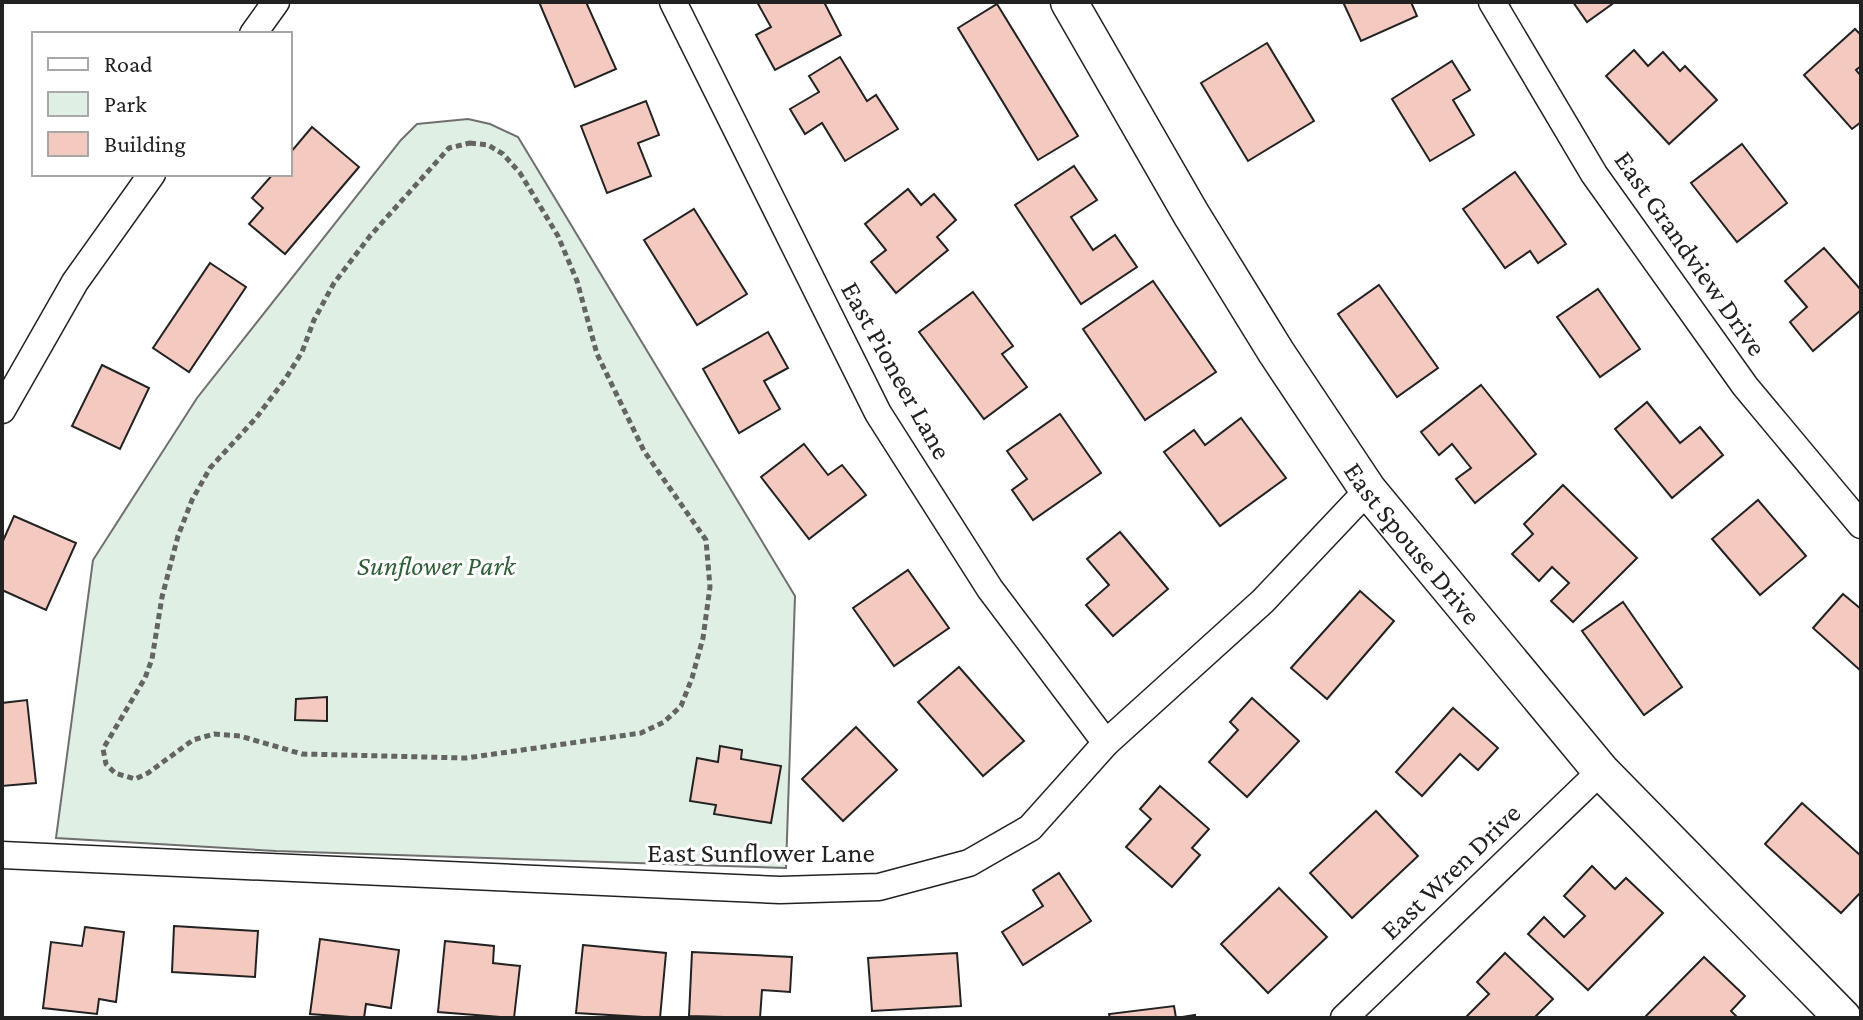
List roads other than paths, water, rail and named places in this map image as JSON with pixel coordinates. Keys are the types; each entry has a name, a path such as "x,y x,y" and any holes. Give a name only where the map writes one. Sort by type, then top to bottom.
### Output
{"main road":[{"name":"East Spouse Drive","path":"1069,2 1191,214 1276,352 1368,490 1601,771 1843,1018"}],"street":[{"path":"254,32 276,2"},
{"name":"East Pioneer Lane","path":"673,2 878,413 990,589 1106,743"},
{"name":"East Grandview Drive","path":"1492,2 1594,174 1745,386 1861,525"},
{"path":"2,410 75,282 151,176"},
{"name":"East Sunflower Lane","path":"2,855 780,890 879,887 969,863 1030,828 1106,743 1263,601 1368,490"},
{"name":"East Wren Drive","path":"1344,1018 1601,771"}],"park label":[{"name":"Sunflower Park","path":"436,565"}]}
